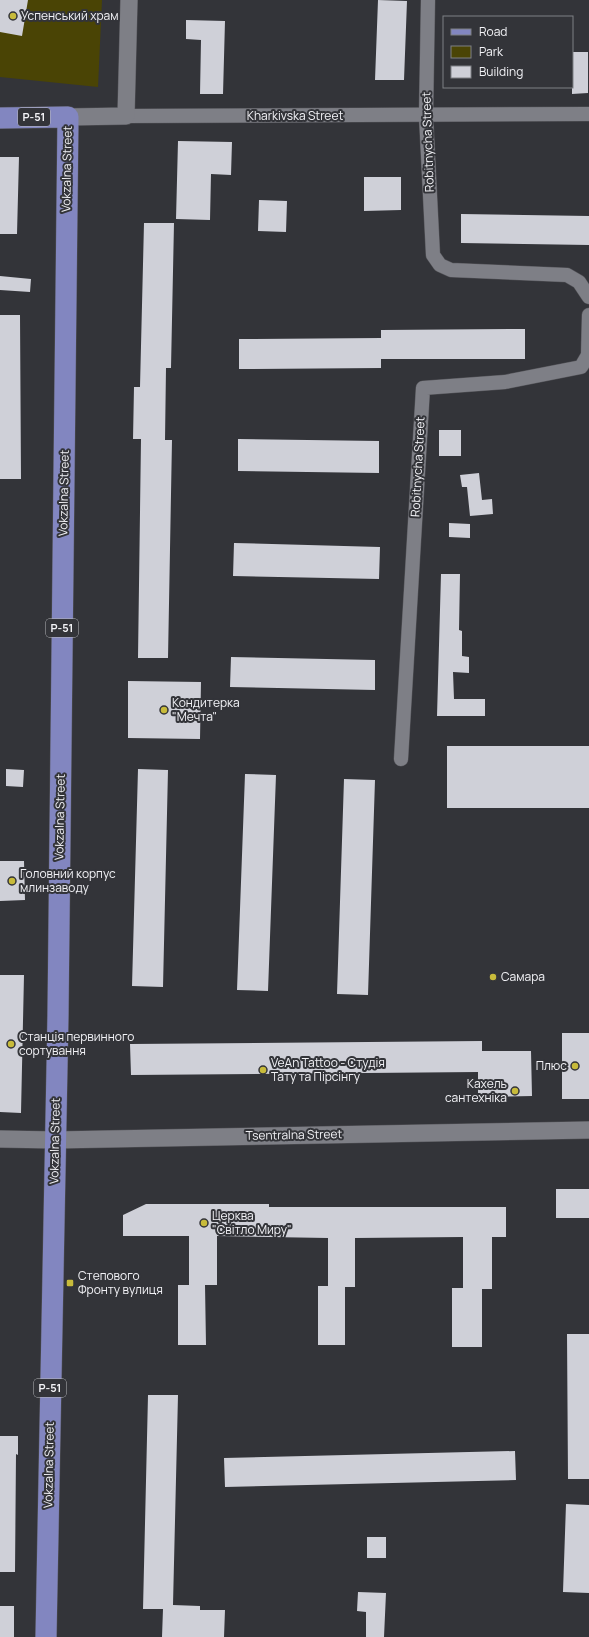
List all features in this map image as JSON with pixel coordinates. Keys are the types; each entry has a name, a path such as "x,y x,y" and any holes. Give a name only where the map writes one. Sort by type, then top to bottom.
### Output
{"main road":[{"name":"Kharkivska Street","path":"0,118 68,117"},
{"name":"Vokzalna Street","path":"46,1637 59,920 68,117"}],"street":[{"path":"126,116 129,0"},
{"name":"Robitnycha Street","path":"428,0 426,116 433,255 440,265 451,270 566,275 579,282 589,297"},
{"name":"Kharkivska Street","path":"68,117 589,114"},
{"name":"Robitnycha Street","path":"401,759 423,388 505,382 567,371 581,367 588,355 589,315"},
{"name":"Tsentralna Street","path":"0,1139 55,1140 589,1130"}],"green space":[{"path":"0,0 102,0 98,87 0,77"}],"building":[{"name":"Успенський храм","path":"0,0 28,0 22,36 0,32"},
{"path":"378,0 407,1 404,80 375,80"},
{"path":"186,20 225,21 223,94 200,94 201,40 186,39"},
{"path":"573,52 588,52 588,93 572,94"},
{"path":"178,141 232,142 231,175 211,174 210,220 176,219"},
{"path":"0,157 19,157 17,234 0,234"},
{"path":"364,177 401,177 401,210 364,211"},
{"path":"259,200 287,201 286,232 258,231"},
{"path":"461,214 589,216 589,245 461,243"},
{"path":"144,223 174,223 171,368 166,368 165,440 172,440 168,658 138,658 141,439 133,439 134,387 140,387"},
{"path":"0,276 31,279 30,292 0,290"},
{"path":"0,315 20,315 21,479 0,479"},
{"path":"525,329 525,359 381,359 381,368 239,369 239,339 381,338 381,330"},
{"path":"439,430 461,430 461,456 439,456"},
{"path":"238,439 379,441 379,473 238,471"},
{"path":"479,473 482,500 492,499 493,514 470,516 467,487 462,487 460,475"},
{"path":"449,523 470,524 470,538 449,537"},
{"path":"234,543 380,547 379,579 233,576"},
{"path":"441,574 460,574 459,630 462,631 462,656 469,657 469,673 453,672 454,699 485,699 485,716 437,716"},
{"path":"231,657 375,660 375,690 230,687"},
{"name":"Кондитерка \"Мечта\"","path":"128,681 201,682 200,739 128,738"},
{"path":"447,746 589,746 589,808 447,808"},
{"path":"6,769 24,770 23,787 6,786"},
{"path":"138,769 168,770 163,987 132,986"},
{"path":"245,774 276,775 268,991 237,990"},
{"path":"344,779 375,780 368,995 337,994"},
{"name":"Головний корпус млинзаводу","path":"0,861 24,861 25,900 0,901"},
{"name":"Станція первинного сортування","path":"0,975 24,975 21,1113 0,1112"},
{"name":"Плюс","path":"562,1033 589,1033 589,1099 562,1099"},
{"path":"482,1041 482,1051 531,1051 532,1096 478,1097 478,1072 131,1075 130,1044"},
{"path":"556,1189 589,1189 589,1218 556,1218"},
{"path":"146,1204 269,1204 269,1207 506,1207 506,1237 492,1237 492,1289 482,1289 482,1347 452,1347 452,1288 463,1288 463,1237 355,1238 355,1287 345,1287 345,1345 318,1345 318,1286 328,1286 328,1238 217,1236 217,1285 205,1285 206,1345 178,1345 178,1285 189,1285 189,1236 123,1236 123,1215"},
{"path":"567,1334 589,1334 589,1479 568,1479"},
{"path":"148,1395 178,1395 173,1605 200,1606 200,1610 225,1610 224,1637 162,1637 163,1609 143,1609"},
{"path":"0,1436 18,1436 18,1455 16,1454 15,1572 0,1572"},
{"path":"515,1451 516,1480 225,1487 224,1458"},
{"path":"566,1504 589,1505 589,1593 563,1592"},
{"path":"367,1537 386,1537 386,1558 367,1558"},
{"path":"358,1592 386,1593 384,1637 366,1637 366,1612 357,1611"},
{"path":"0,1606 14,1606 14,1637 0,1637"}],"place":[{"name":"Успенський храм","path":"13,16"},
{"name":"Кондитерка \"Мечта\"","path":"164,710"},
{"name":"Головний корпус млинзаводу","path":"12,881"},
{"name":"Самара","path":"493,977"},
{"name":"Станція первинного сортування","path":"11,1044"},
{"name":"Плюс","path":"575,1066"},
{"name":"VeAn Tattoo - Студія Тату та Пірсінгу","path":"263,1070"},
{"name":"Кахель сантехніка","path":"515,1091"},
{"name":"Церква \"Світло Миру\"","path":"204,1223"},
{"name":"Степового Фронту вулиця","path":"70,1283"}]}
